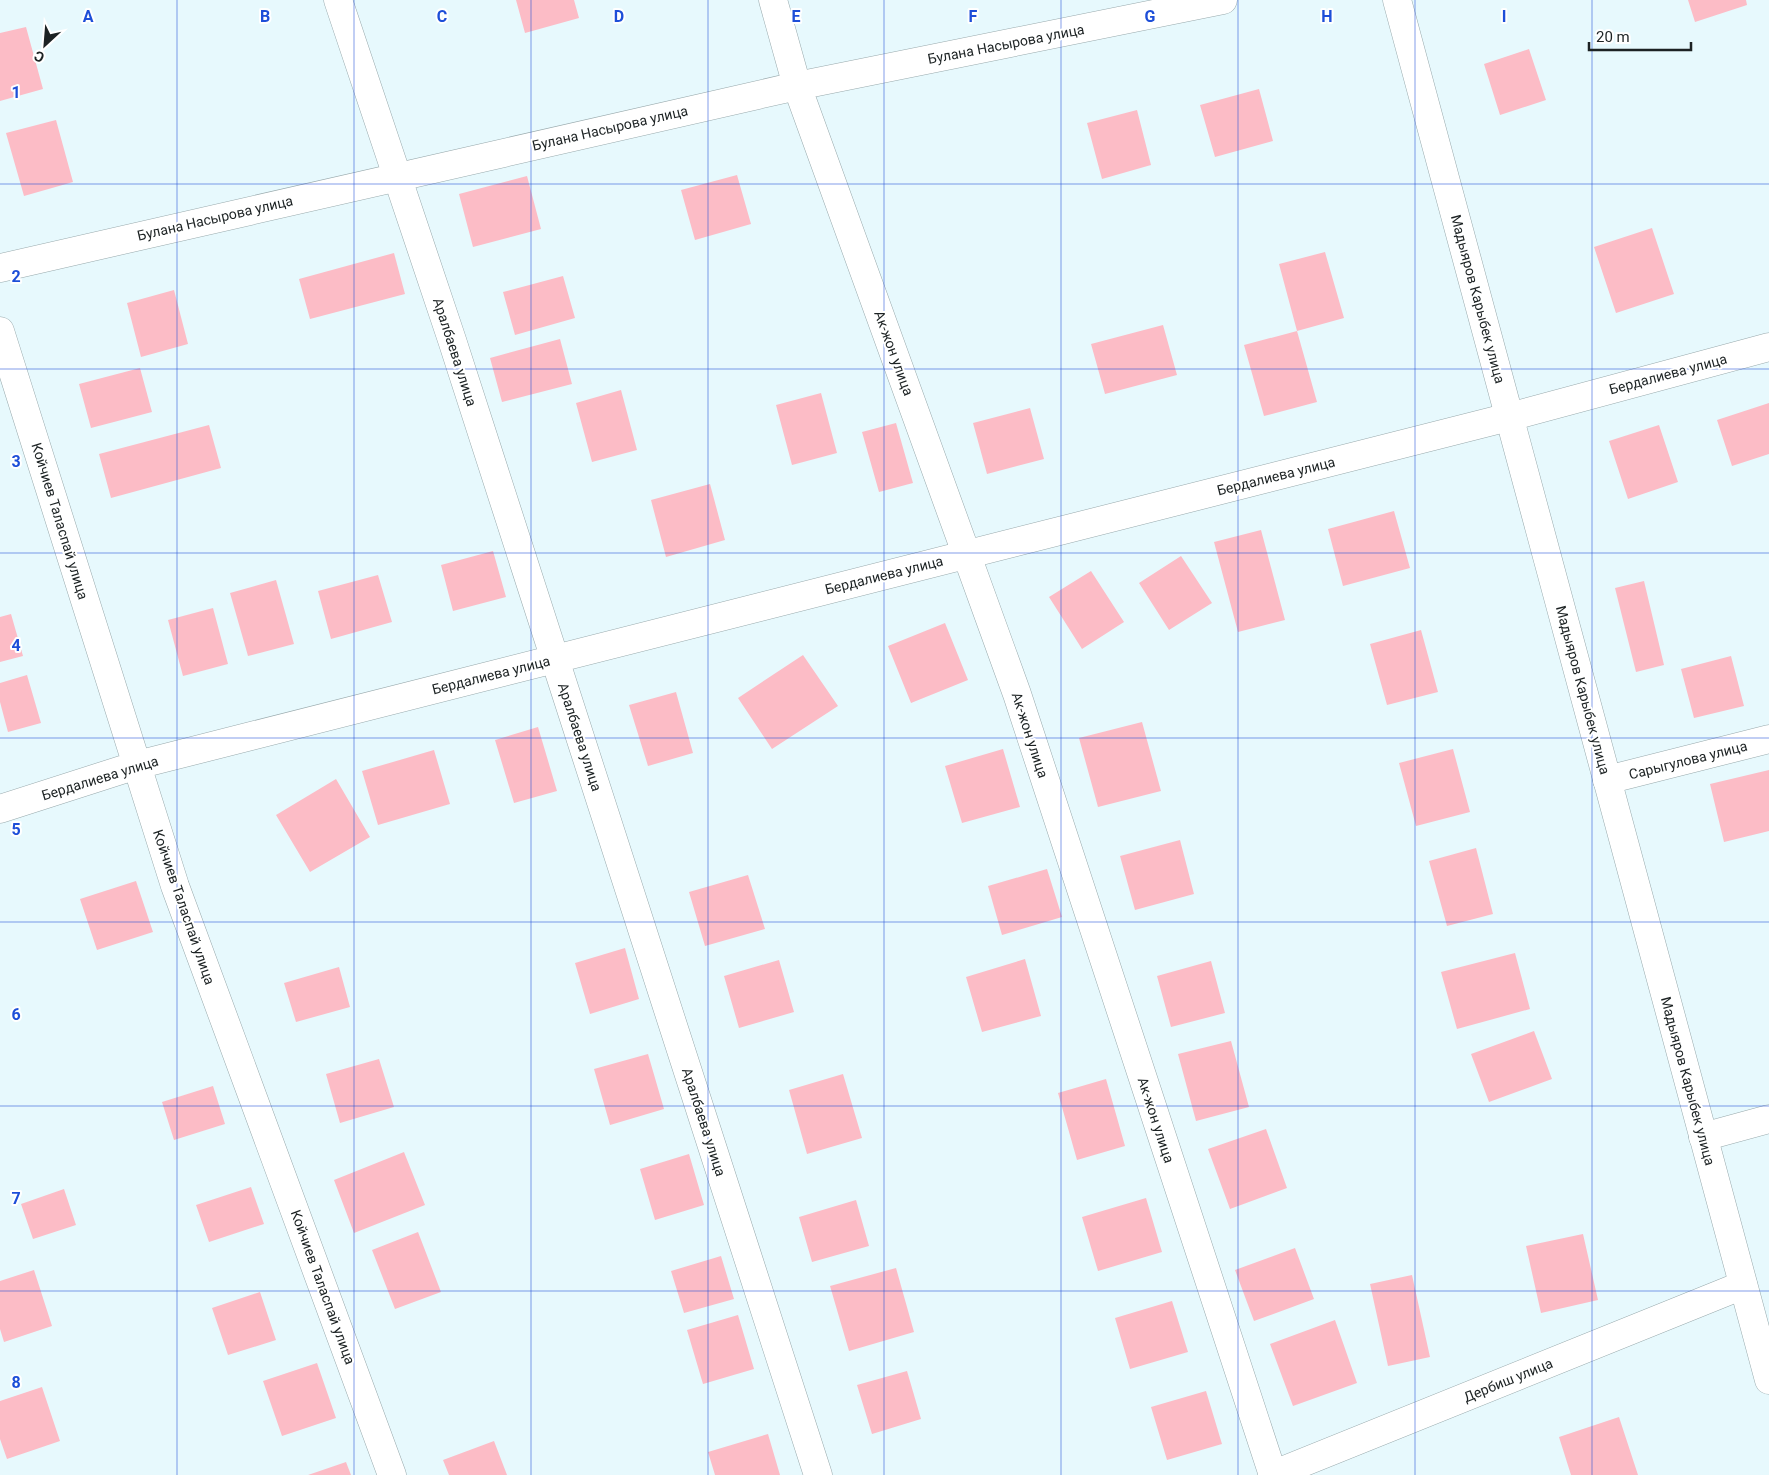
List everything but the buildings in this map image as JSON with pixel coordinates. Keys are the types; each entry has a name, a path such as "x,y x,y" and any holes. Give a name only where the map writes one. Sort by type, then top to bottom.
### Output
{"street":[{"name":"Аралбаева улица","path":"338,0 555,659 818,1475"},
{"name":"Ак-жон улица","path":"772,0 797,86 1020,704 1272,1475"},
{"name":"Булана Насырова улица","path":"0,268 797,86 1223,0"},
{"name":"Мадыяров Карыбек улица","path":"1397,0 1769,1380"},
{"name":"Койчиев Таласпай улица","path":"0,331 175,886 392,1475"},
{"name":"Бердалиева улица","path":"0,809 137,765 1510,416 1769,346"},
{"name":"Сарыгулова улица","path":"1607,780 1769,739"},
{"path":"1703,1137 1769,1119"},
{"name":"Дербиш улица","path":"1272,1475 1743,1285"}]}
